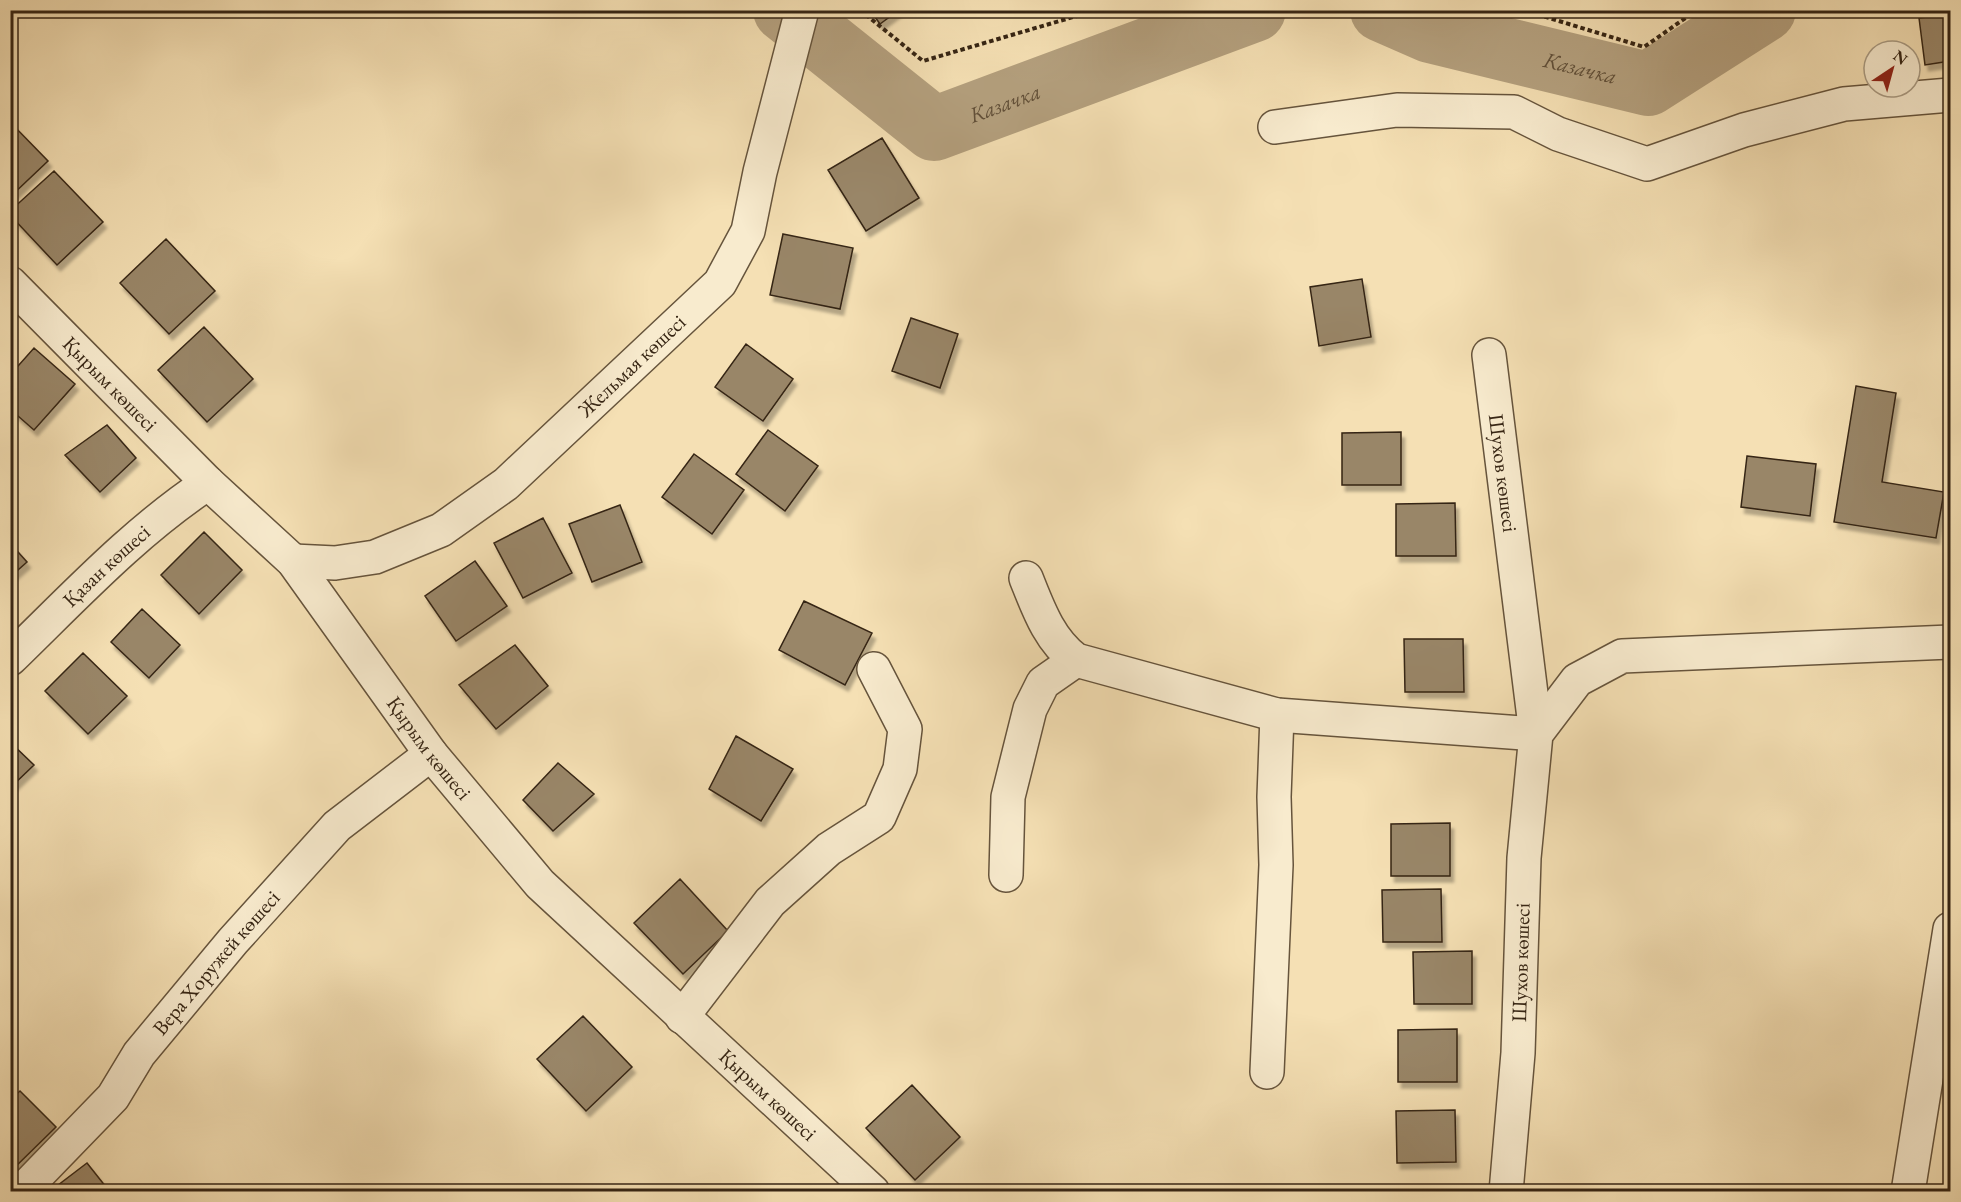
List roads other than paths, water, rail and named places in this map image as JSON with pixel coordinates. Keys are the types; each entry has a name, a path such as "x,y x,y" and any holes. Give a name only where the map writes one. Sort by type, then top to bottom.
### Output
{"street":[{"name":"Жельмая көшесі","path":"293,561 335,563 375,557 441,530 506,484 720,284 747,231 802,10"},
{"path":"1275,127 1396,110 1514,112 1558,134 1647,164 1744,130 1844,104 1950,95"},
{"name":"Қырым көшесі","path":"10,283 208,483 293,561 430,754 540,884 873,1191"},
{"name":"Шухов көшесі","path":"1488,355 1536,734 1524,858 1518,1053 1506,1191"},
{"name":"Қазан көшесі","path":"10,659 136,537 208,483"},
{"path":"1026,578 1042,619 1063,651 1076,660 1277,715 1536,734 1577,680 1622,656 1950,642"},
{"path":"1006,875 1008,797 1030,709 1043,683 1076,660"},
{"path":"682,1017 770,902 829,849 879,817 900,769 905,729 874,669"},
{"path":"1267,1072 1276,865 1274,797 1277,715"},
{"name":"Вера Хоружей көшесі","path":"21,1191 113,1097 139,1054 233,941 337,826 430,754"},
{"path":"1908,1191 1950,929"}],"waterway":[{"name":"Казачка","path":"785,10 934,129 1254,10"},
{"name":"Казачка","path":"1382,10 1430,31 1648,84 1764,10"}]}
